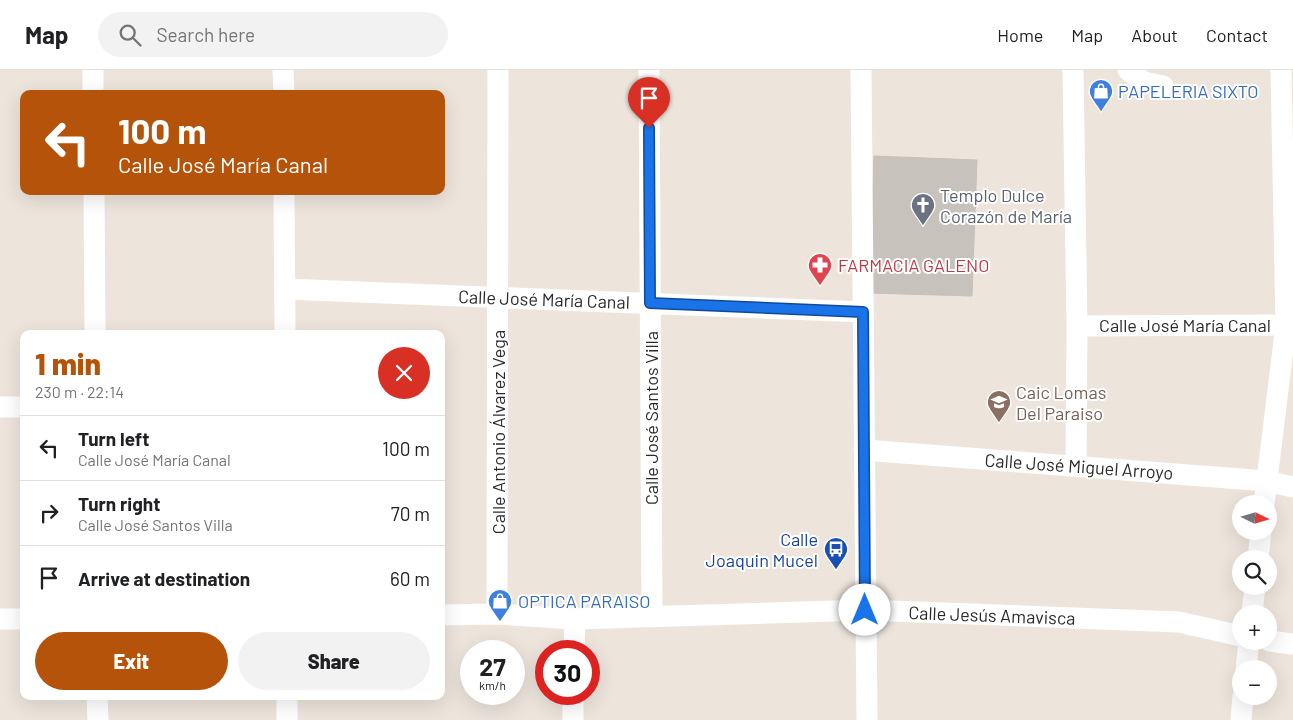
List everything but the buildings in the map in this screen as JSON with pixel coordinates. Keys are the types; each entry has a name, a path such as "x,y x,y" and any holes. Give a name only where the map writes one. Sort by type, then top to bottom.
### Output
{"street":[{"path":"93,70 94,90"},
{"path":"284,70 284,90"},
{"name":"Calle Antonio Álvarez Vega","path":"498,70 498,614"},
{"name":"Calle José Santos Villa","path":"649,70 652,616"},
{"path":"861,70 867,720"},
{"path":"1128,70 1144,82 1163,86"},
{"path":"1265,495 1289,326 1288,178 1281,70"},
{"path":"1073,73 1077,326 1076,466"},
{"path":"94,195 95,330"},
{"path":"284,195 285,330"},
{"name":"Calle José María Canal","path":"285,289 863,312"},
{"name":"Calle José María Canal","path":"1077,326 1289,326"},
{"path":"0,407 20,406"},
{"name":"Calle José Miguel Arroyo","path":"864,450 1267,481 1293,487"},
{"name":"Calle Jesús Amavisca","path":"445,615 498,614 574,619 865,610 1179,622 1232,634"},
{"path":"0,620 20,619"},
{"path":"574,619 574,640"},
{"path":"1277,642 1293,644"},
{"path":"98,700 98,720"},
{"path":"287,700 287,720"},
{"path":"573,720 574,705"},
{"path":"1241,720 1242,705"}],"place":[{"name":"PAPELERIA SIXTO","path":"1101,112"},
{"name":"Templo Dulce Corazón de María","path":"923,226"},
{"name":"FARMACIA GALENO","path":"820,286"},
{"name":"Caic Lomas Del Paraiso","path":"999,423"},
{"name":"Calle Joaquin Mucel","path":"836,570"},
{"name":"OPTICA PARAISO","path":"500,622"}],"route":[{"path":"649,128 650,303 863,312 865,610"}]}
